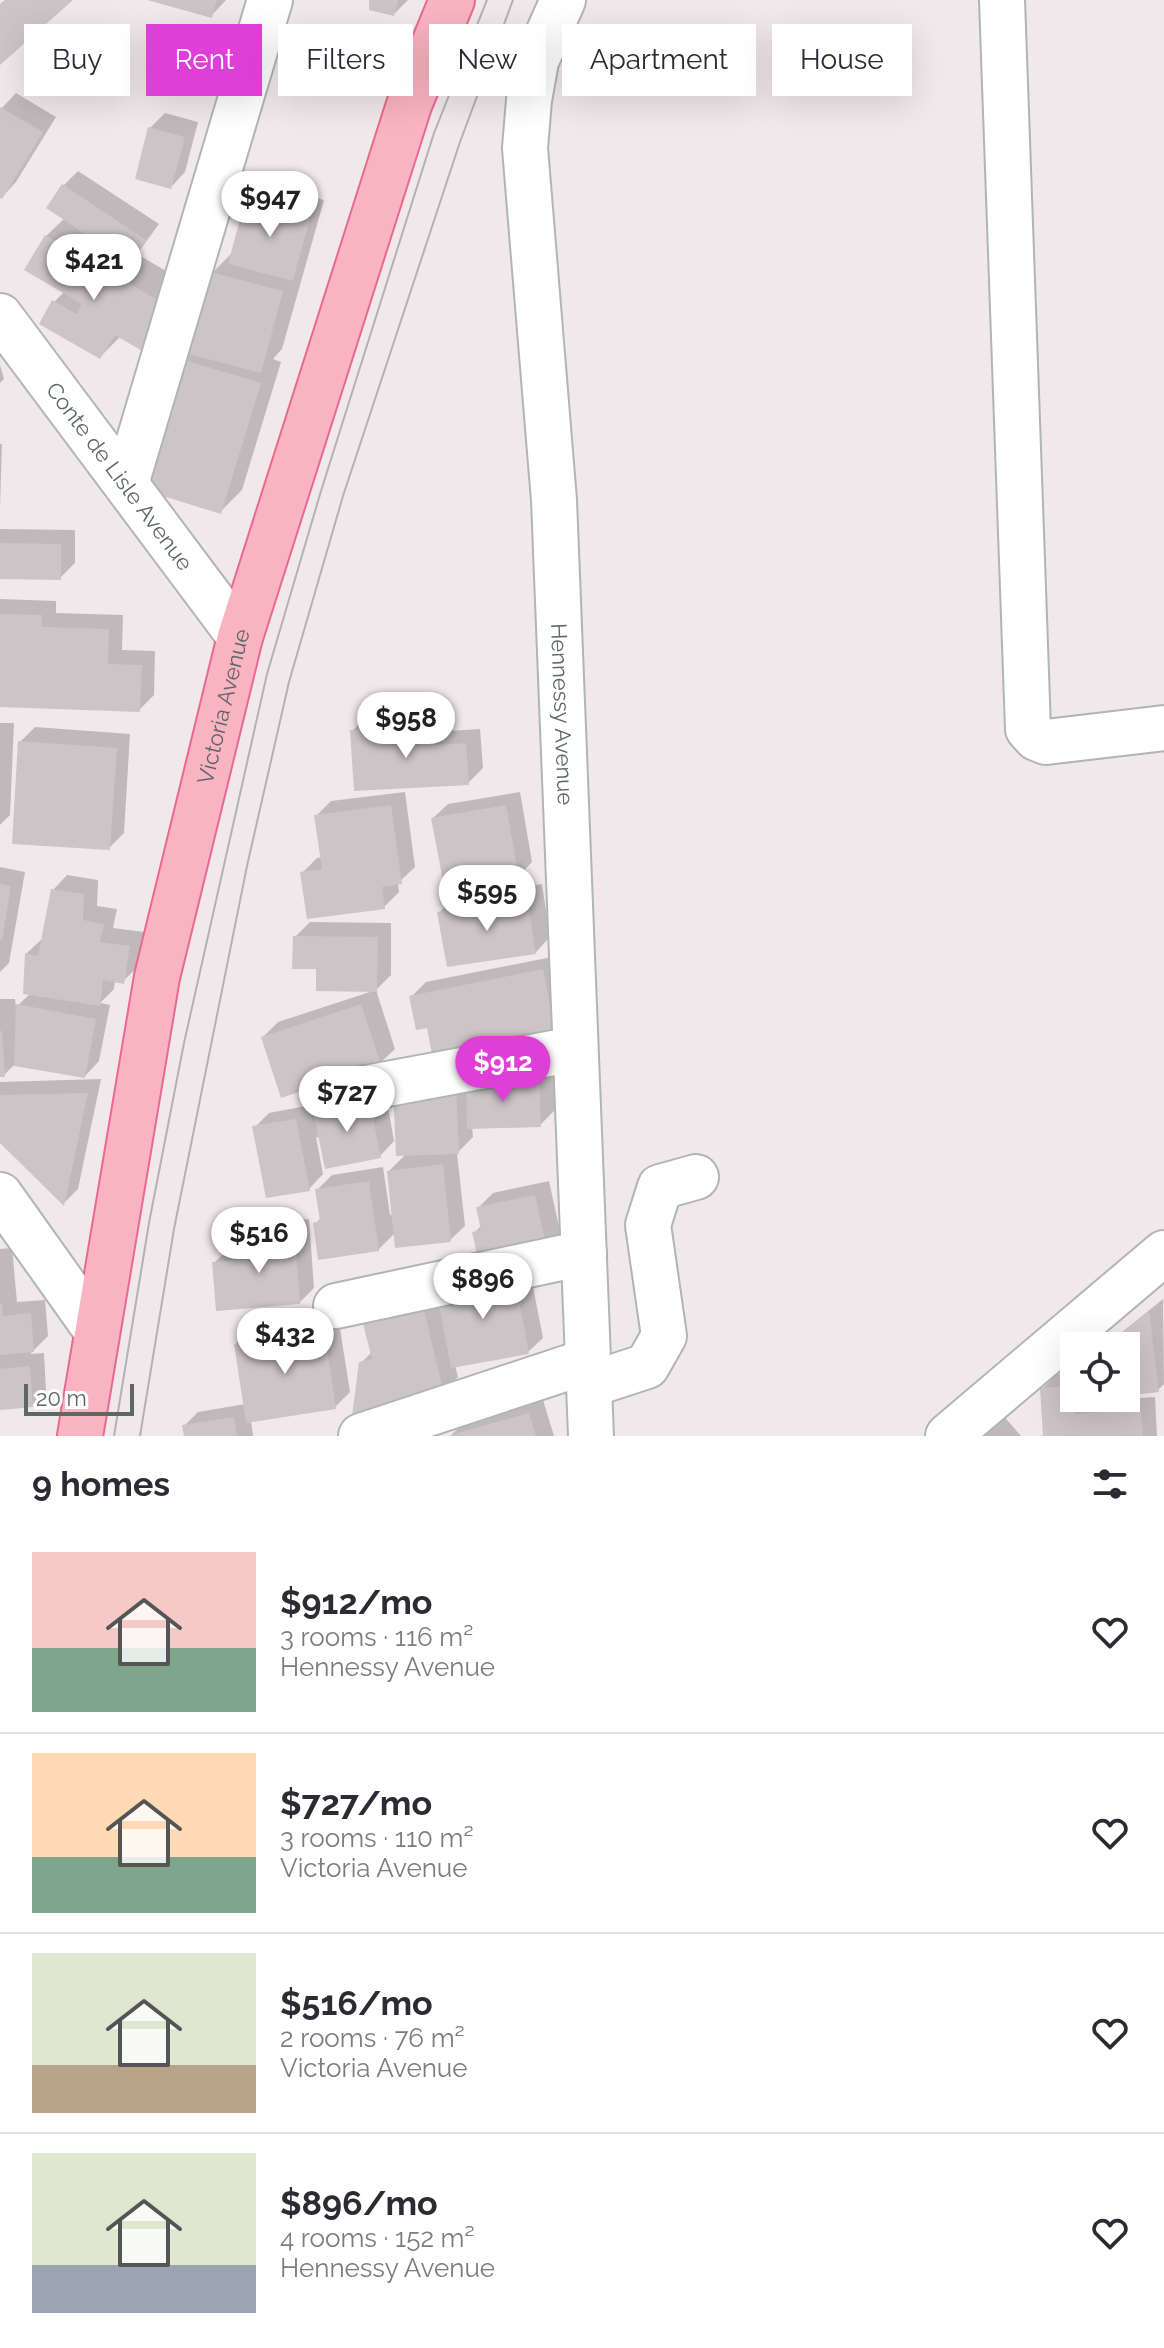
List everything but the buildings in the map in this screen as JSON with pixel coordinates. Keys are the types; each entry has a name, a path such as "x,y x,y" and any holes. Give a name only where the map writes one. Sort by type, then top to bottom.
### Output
{"main road":[{"name":"Victoria Avenue","path":"80,1436 157,977 240,637 409,105 452,0"}],"street":[{"path":"126,484 270,0"},
{"name":"Hennessy Avenue","path":"563,0 536,61 525,148 554,500 591,1436"},
{"path":"1002,0 1028,729 1036,738 1046,742 1164,728"},
{"name":"Conte de Lisle Avenue","path":"0,316 240,637"},
{"path":"339,1093 575,1049"},
{"path":"361,1436 588,1373 647,1366 664,1336 648,1225 660,1187 696,1177"},
{"path":"0,1195 96,1330"},
{"path":"336,1306 584,1253"},
{"path":"978,1427 1164,1253"}],"tram line":[{"path":"114,1436 149,1223 184,1043 267,674 434,133 487,0"},
{"path":"140,1436 174,1229 247,866 289,682 343,496 460,142 513,0"}]}
